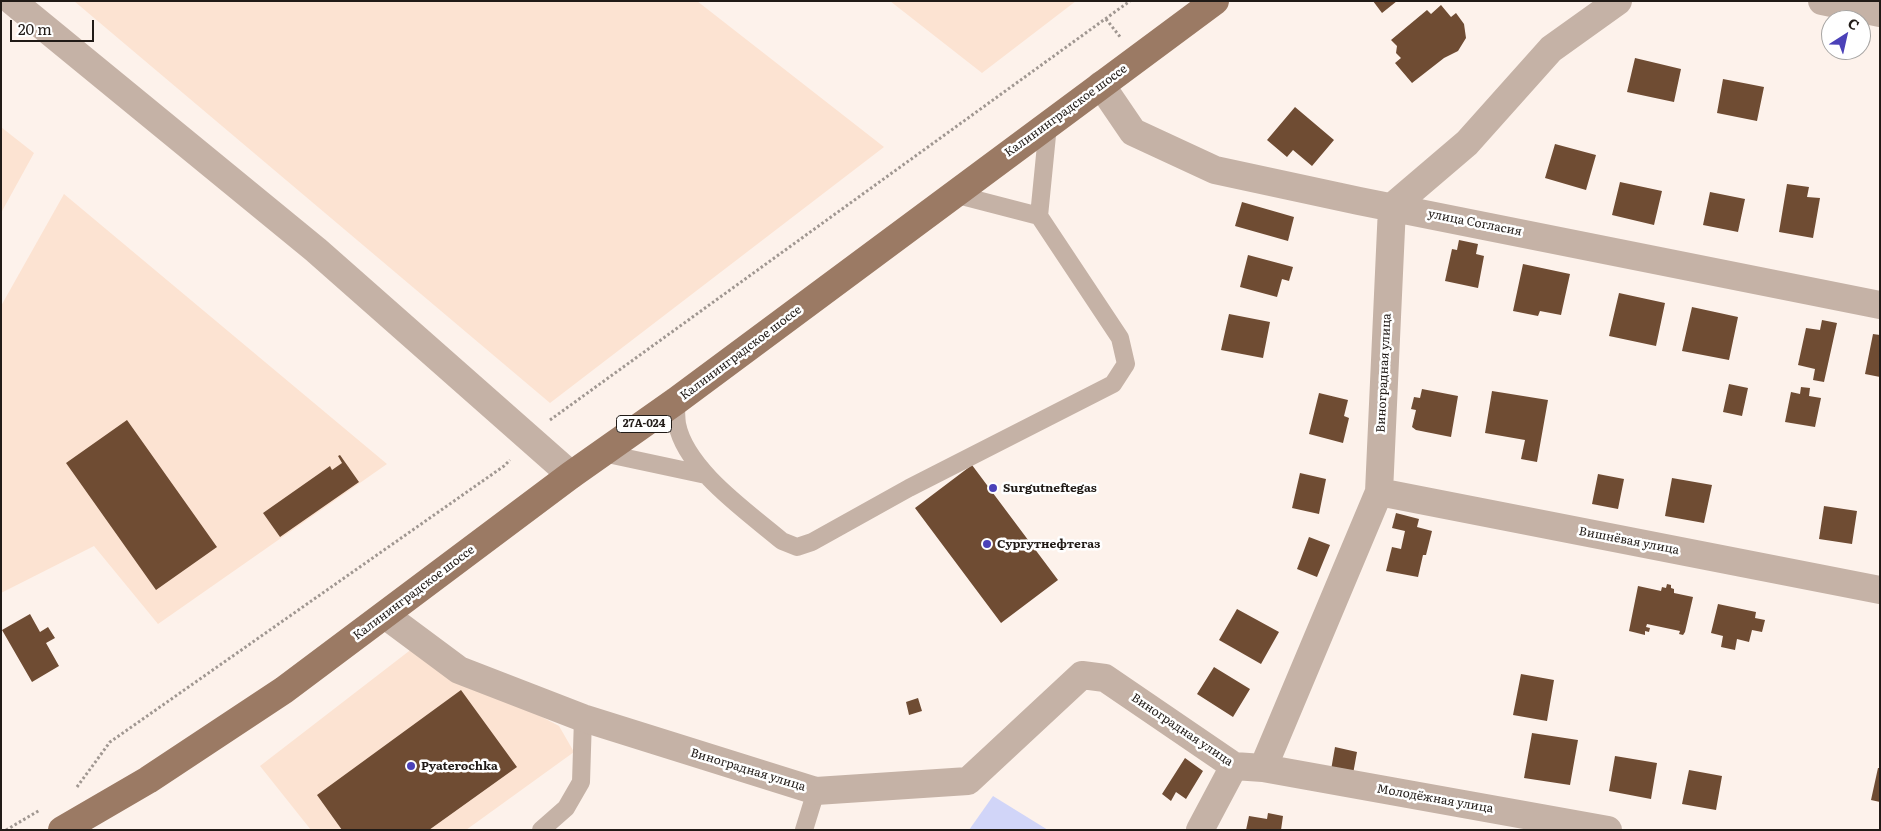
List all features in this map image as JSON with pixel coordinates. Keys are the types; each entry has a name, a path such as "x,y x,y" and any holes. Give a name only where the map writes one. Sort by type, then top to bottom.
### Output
{"main road":[{"name":"Калининградское шоссе","path":"62,830 148,780 284,690 571,475 676,401 1215,1"}],"street":[{"path":"12,1 316,250 571,475"},
{"path":"1392,206 1467,143 1551,49 1618,1"},
{"path":"1822,1 1880,13"},
{"name":"улица Согласия","path":"1102,85 1133,132 1215,170 1880,306"},
{"name":"Виноградная улица","path":"385,614 460,670 583,718 816,791 968,782 1082,675 1105,678 1234,766 1263,768 1379,492 1392,206"},
{"name":"Вишнёвая улица","path":"1379,492 1880,590"},
{"path":"1200,830 1234,766"},
{"name":"Молодёжная улица","path":"1263,768 1608,830"}],"lane":[{"path":"676,401 677,425 687,449 706,475 782,541 797,547 812,542 909,488 1112,384 1126,364 1120,338 1039,216 1048,124"},
{"path":"954,194 1039,216"},
{"path":"603,453 706,475"},
{"path":"540,830 566,808 581,782 583,718"},
{"path":"804,830 816,791"}],"path":[{"path":"75,791 110,742 504,466 540,427 548,421 1130,1"},
{"path":"6,830 40,810"}],"shaded area":[{"path":"74,1 697,1 884,147 550,403"},
{"path":"890,1 1076,1 982,73"},
{"path":"1,127 34,153 1,213"},
{"path":"64,194 387,464 158,624 94,546 1,593 1,306"},
{"path":"413,648 559,726 574,752 466,830 311,830 260,766"},
{"path":"993,796 1048,830 969,830"}],"building":[{"path":"1373,1 1397,1 1382,13"},
{"path":"1441,5 1451,17 1456,13 1464,24 1466,38 1458,51 1444,58 1412,83 1395,63 1401,58 1396,53 1397,46 1391,40 1427,10 1431,14"},
{"path":"1635,58 1681,69 1674,102 1627,92"},
{"path":"1723,79 1764,87 1757,121 1717,113"},
{"path":"1295,107 1334,140 1312,166 1293,150 1287,157 1267,140"},
{"path":"1555,144 1596,155 1586,190 1545,178"},
{"path":"1620,182 1662,191 1654,225 1612,215"},
{"path":"1787,184 1809,187 1807,197 1820,198 1813,238 1779,232"},
{"path":"1710,192 1745,199 1738,232 1703,225"},
{"path":"1242,202 1294,217 1288,241 1235,226"},
{"path":"1459,240 1478,244 1476,254 1484,256 1478,288 1445,281 1452,249 1457,250"},
{"path":"1248,255 1293,267 1289,281 1282,279 1277,297 1240,287"},
{"path":"1523,264 1570,274 1561,315 1540,311 1538,316 1513,311"},
{"path":"1619,293 1665,303 1656,346 1609,336"},
{"path":"1692,307 1738,317 1729,360 1682,351"},
{"path":"1229,314 1270,322 1263,358 1221,350"},
{"path":"1822,320 1837,323 1824,382 1813,380 1815,369 1798,365 1806,328 1820,330"},
{"path":"1873,334 1880,335 1880,377 1865,374"},
{"path":"1729,384 1748,388 1742,416 1723,412"},
{"path":"1801,387 1810,388 1809,396 1821,398 1815,427 1785,422 1791,392 1800,394"},
{"path":"1422,389 1458,396 1451,437 1416,430 1412,427 1416,410 1411,409 1414,397 1420,398"},
{"path":"1492,391 1548,400 1537,462 1521,459 1525,440 1485,433"},
{"path":"1319,393 1348,400 1344,416 1349,418 1343,443 1309,434"},
{"path":"127,420 217,547 156,590 66,463"},
{"path":"340,455 359,482 280,537 263,513 330,466 332,470 342,463 338,456"},
{"name":"Сургутнефтегаз","path":"972,465 1058,580 1001,623 915,508"},
{"path":"1300,473 1326,479 1319,514 1292,508"},
{"path":"1598,474 1624,479 1618,509 1592,504"},
{"path":"1672,478 1712,485 1704,523 1665,516"},
{"path":"1824,506 1857,511 1852,544 1819,539"},
{"path":"1396,513 1419,519 1417,527 1432,531 1426,555 1423,555 1418,577 1386,571 1392,547 1401,549 1405,531 1392,528"},
{"path":"1309,537 1330,545 1317,577 1297,569"},
{"path":"1667,584 1671,585 1674,593 1693,597 1683,635 1679,634 1680,631 1647,624 1646,627 1650,628 1649,632 1645,631 1645,635 1629,631 1638,586 1661,591 1662,587 1666,588"},
{"path":"1718,604 1756,612 1755,618 1765,620 1762,632 1752,630 1749,642 1737,639 1735,650 1721,647 1723,636 1711,633"},
{"path":"1237,609 1279,632 1261,664 1219,640"},
{"path":"30,614 40,632 48,627 55,638 46,643 59,666 32,682 2,630"},
{"path":"1214,667 1250,689 1233,717 1197,694"},
{"path":"1521,674 1554,680 1547,721 1513,715"},
{"path":"461,690 517,767 429,830 342,830 317,795"},
{"path":"918,698 922,711 909,715 906,702"},
{"path":"1532,733 1578,740 1570,785 1524,778"},
{"path":"1335,747 1357,752 1353,774 1331,770"},
{"path":"1615,756 1657,763 1651,799 1609,791"},
{"path":"1185,758 1203,771 1186,799 1176,792 1171,801 1162,794"},
{"path":"1878,768 1880,768 1880,802 1871,800"},
{"path":"1689,770 1722,776 1716,810 1682,804"},
{"path":"1268,813 1283,816 1281,830 1246,830 1249,816 1267,819"}],"place":[{"name":"Surgutneftegas","path":"993,488"},
{"name":"Сургутнефтегаз","path":"987,544"},
{"name":"Pyaterochka","path":"411,766"}]}
